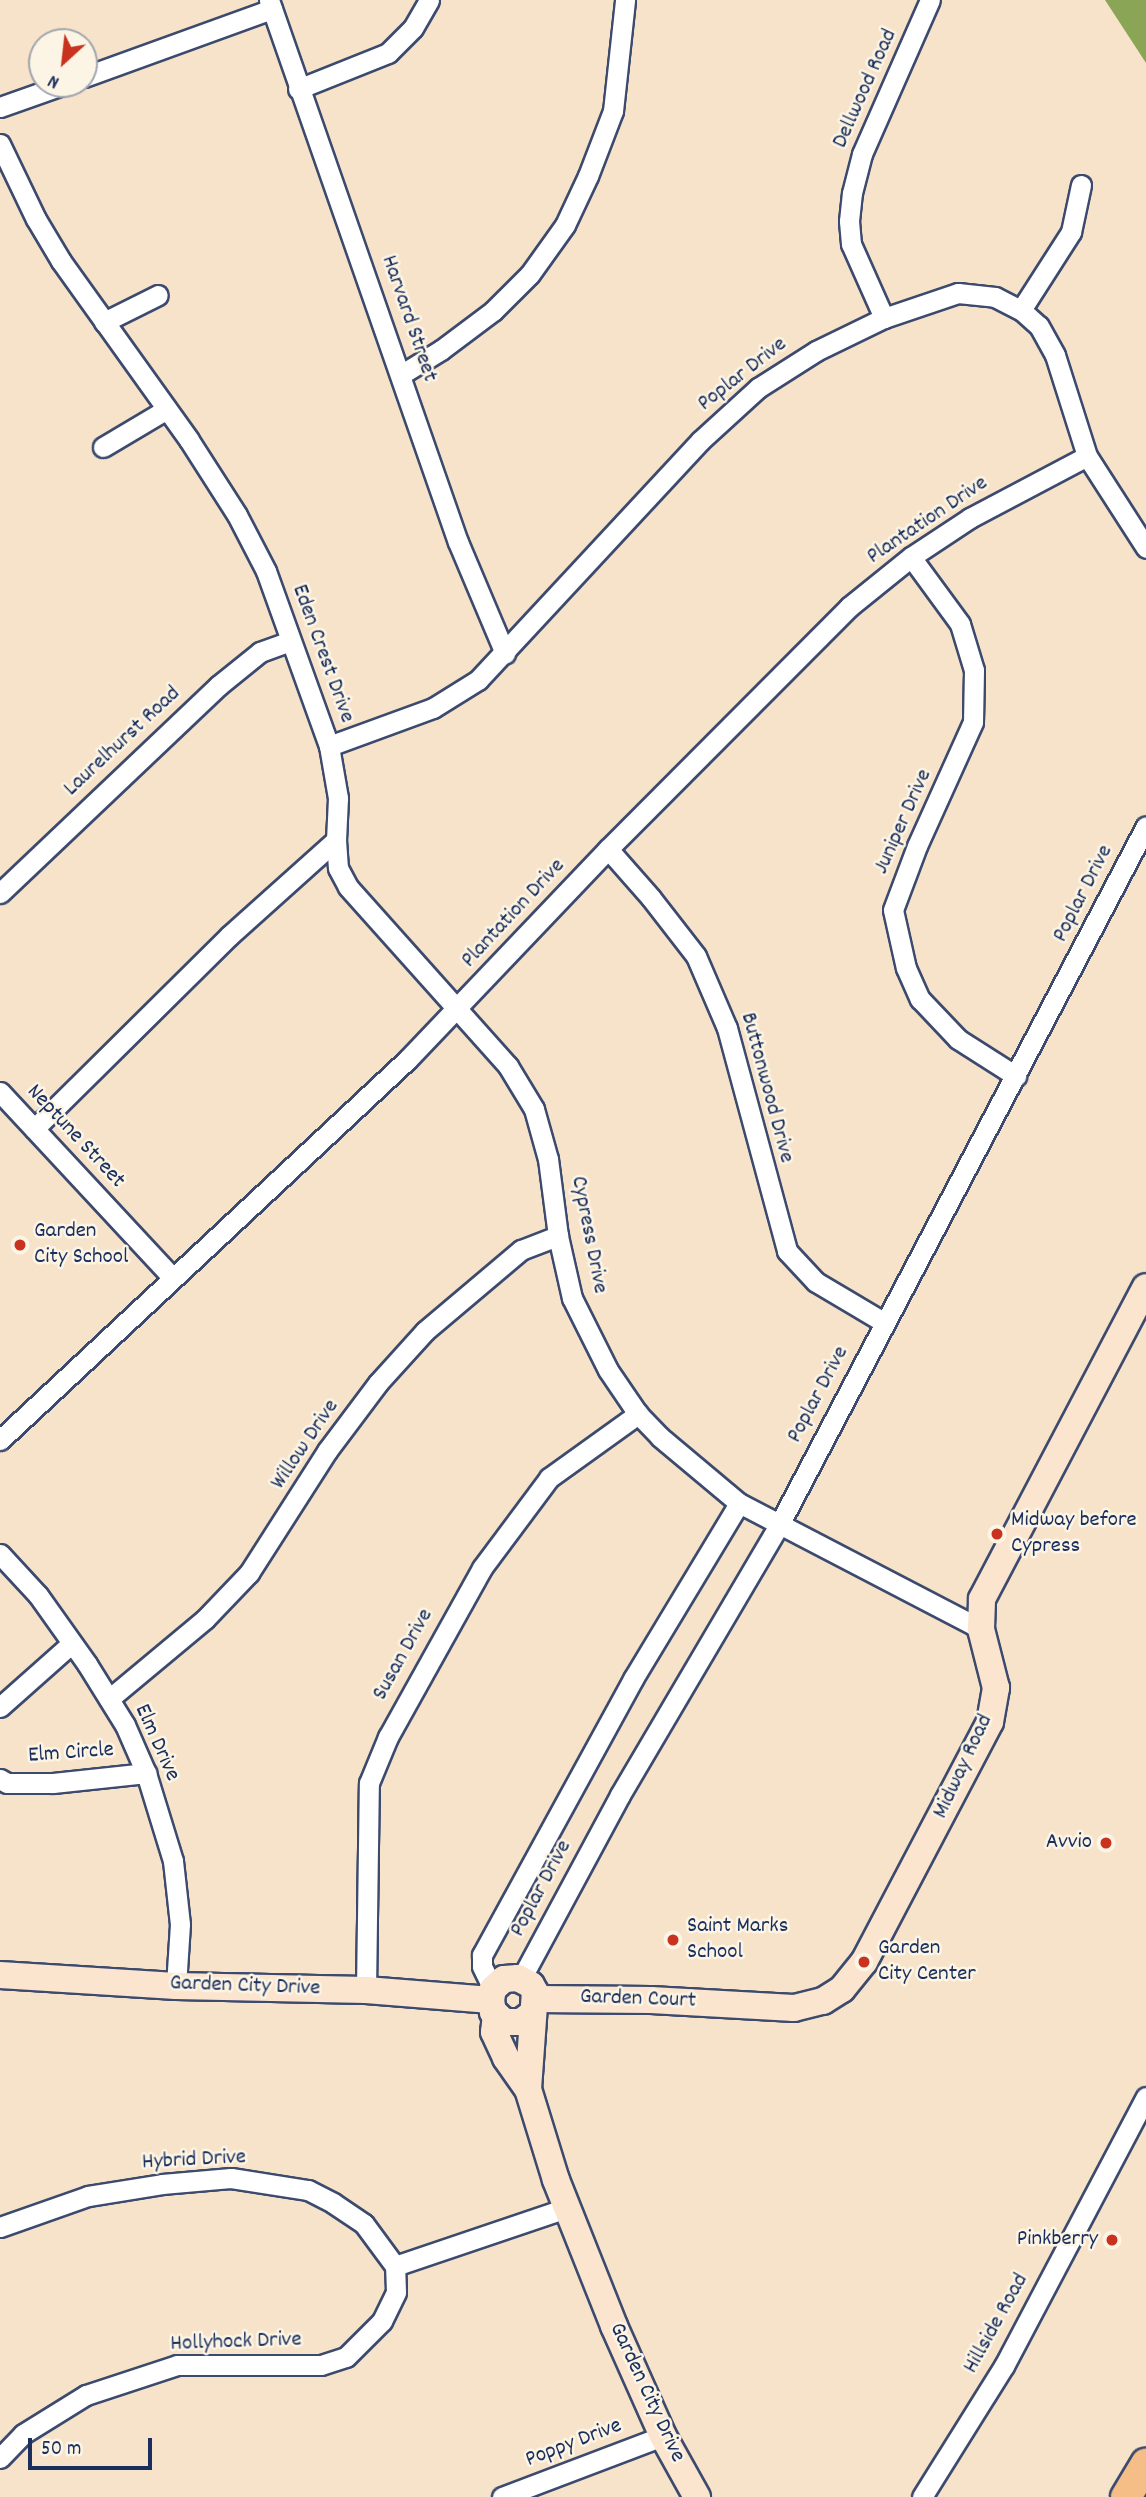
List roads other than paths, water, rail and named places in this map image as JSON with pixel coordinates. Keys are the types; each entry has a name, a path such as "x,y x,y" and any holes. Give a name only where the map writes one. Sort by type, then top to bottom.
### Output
{"main road":[{"path":"1126,2497 1146,2464"}],"street":[{"path":"298,89 388,53 413,28 429,0"},
{"path":"402,373 442,351 493,311 530,274 565,225 588,176 613,111 625,0"},
{"name":"Dellwood Road","path":"884,318 851,244 849,221 852,193 862,154 930,0"},
{"path":"98,72 271,5"},
{"name":"Harvard Street","path":"271,5 298,89 402,373 458,542 505,653"},
{"path":"0,107 28,97"},
{"name":"Eden Crest Drive","path":"0,144 36,219 104,322 167,409 236,515 266,571 329,746 338,798 336,840"},
{"path":"1021,310 1072,232 1081,186"},
{"name":"Poplar Drive","path":"329,746 433,708 478,680 700,441 758,388 816,351 884,318 958,293 995,297 1021,310 1039,326 1055,355 1087,456 1146,548"},
{"path":"104,322 158,295"},
{"path":"103,447 167,409"},
{"name":"Plantation Drive","path":"0,1440 458,1009 608,849 849,607 911,557 970,518 1087,456"},
{"name":"Juniper Drive","path":"911,557 960,624 974,670 973,722 917,846 893,909 906,968 920,999 958,1039 1016,1076"},
{"name":"Laurelhurst Road","path":"0,893 218,686 260,652 290,641"},
{"name":"Poplar Drive","path":"530,1997 620,1795 779,1525 1146,826"},
{"path":"34,1129 229,936 336,840"},
{"name":"Cypress Drive","path":"336,840 338,868 348,887 508,1066 534,1109 548,1159 558,1236 572,1298 608,1370 638,1414 670,1446 739,1503 981,1629"},
{"name":"Buttonwood Drive","path":"608,849 652,898 696,956 727,1028 786,1251 816,1282 885,1323"},
{"name":"Neptune Street","path":"0,1092 172,1277"},
{"name":"Willow Drive","path":"110,1699 205,1619 249,1573 327,1451 378,1383 425,1331 521,1250 558,1236"},
{"name":"Midway Road","path":"738,2004 794,2008 822,2001 842,1989 864,1962 990,1722 996,1688 981,1629 982,1599 1146,1287"},
{"name":"Susan Drive","path":"366,1990 369,1783 388,1737 482,1568 549,1478 638,1414"},
{"name":"Poplar Drive","path":"493,2001 482,1966 482,1955 633,1679 739,1503"},
{"name":"Elm Drive","path":"0,1554 38,1595 110,1699 125,1725 146,1773 173,1861 180,1924 176,1986"},
{"path":"0,1707 72,1643"},
{"name":"Elm Circle","path":"0,1779 7,1783 52,1783 146,1773"},
{"name":"Garden City Drive","path":"0,1975 176,1986 366,1990 493,2001 513,2023 521,2022 530,1997"},
{"name":"Garden City Drive","path":"530,1997 504,1979 493,2001 494,2032 506,2058 528,2089 566,2208 614,2326 663,2436 697,2497"},
{"name":"Garden City Drive","path":"528,2089 530,1997"},
{"name":"Garden Court","path":"530,1997 738,2004"},
{"name":"Hillside Road","path":"922,2497 1004,2366 1146,2097"},
{"name":"Hybrid Drive","path":"0,2227 88,2196 162,2184 231,2179 308,2190 364,2224 395,2266"},
{"path":"395,2266 566,2208"},
{"name":"Hollyhock Drive","path":"0,2458 23,2434 86,2395 177,2364 321,2365 346,2357 382,2321 396,2292 395,2266"},
{"name":"Poppy Drive","path":"502,2497 663,2436"}],"place":[{"name":"Garden City School","path":"20,1245"},
{"name":"Midway before Cypress","path":"997,1534"},
{"name":"Avvio","path":"1106,1843"},
{"name":"Saint Marks School","path":"673,1940"},
{"name":"Garden City Center","path":"864,1962"},
{"name":"Pinkberry","path":"1112,2240"}]}
